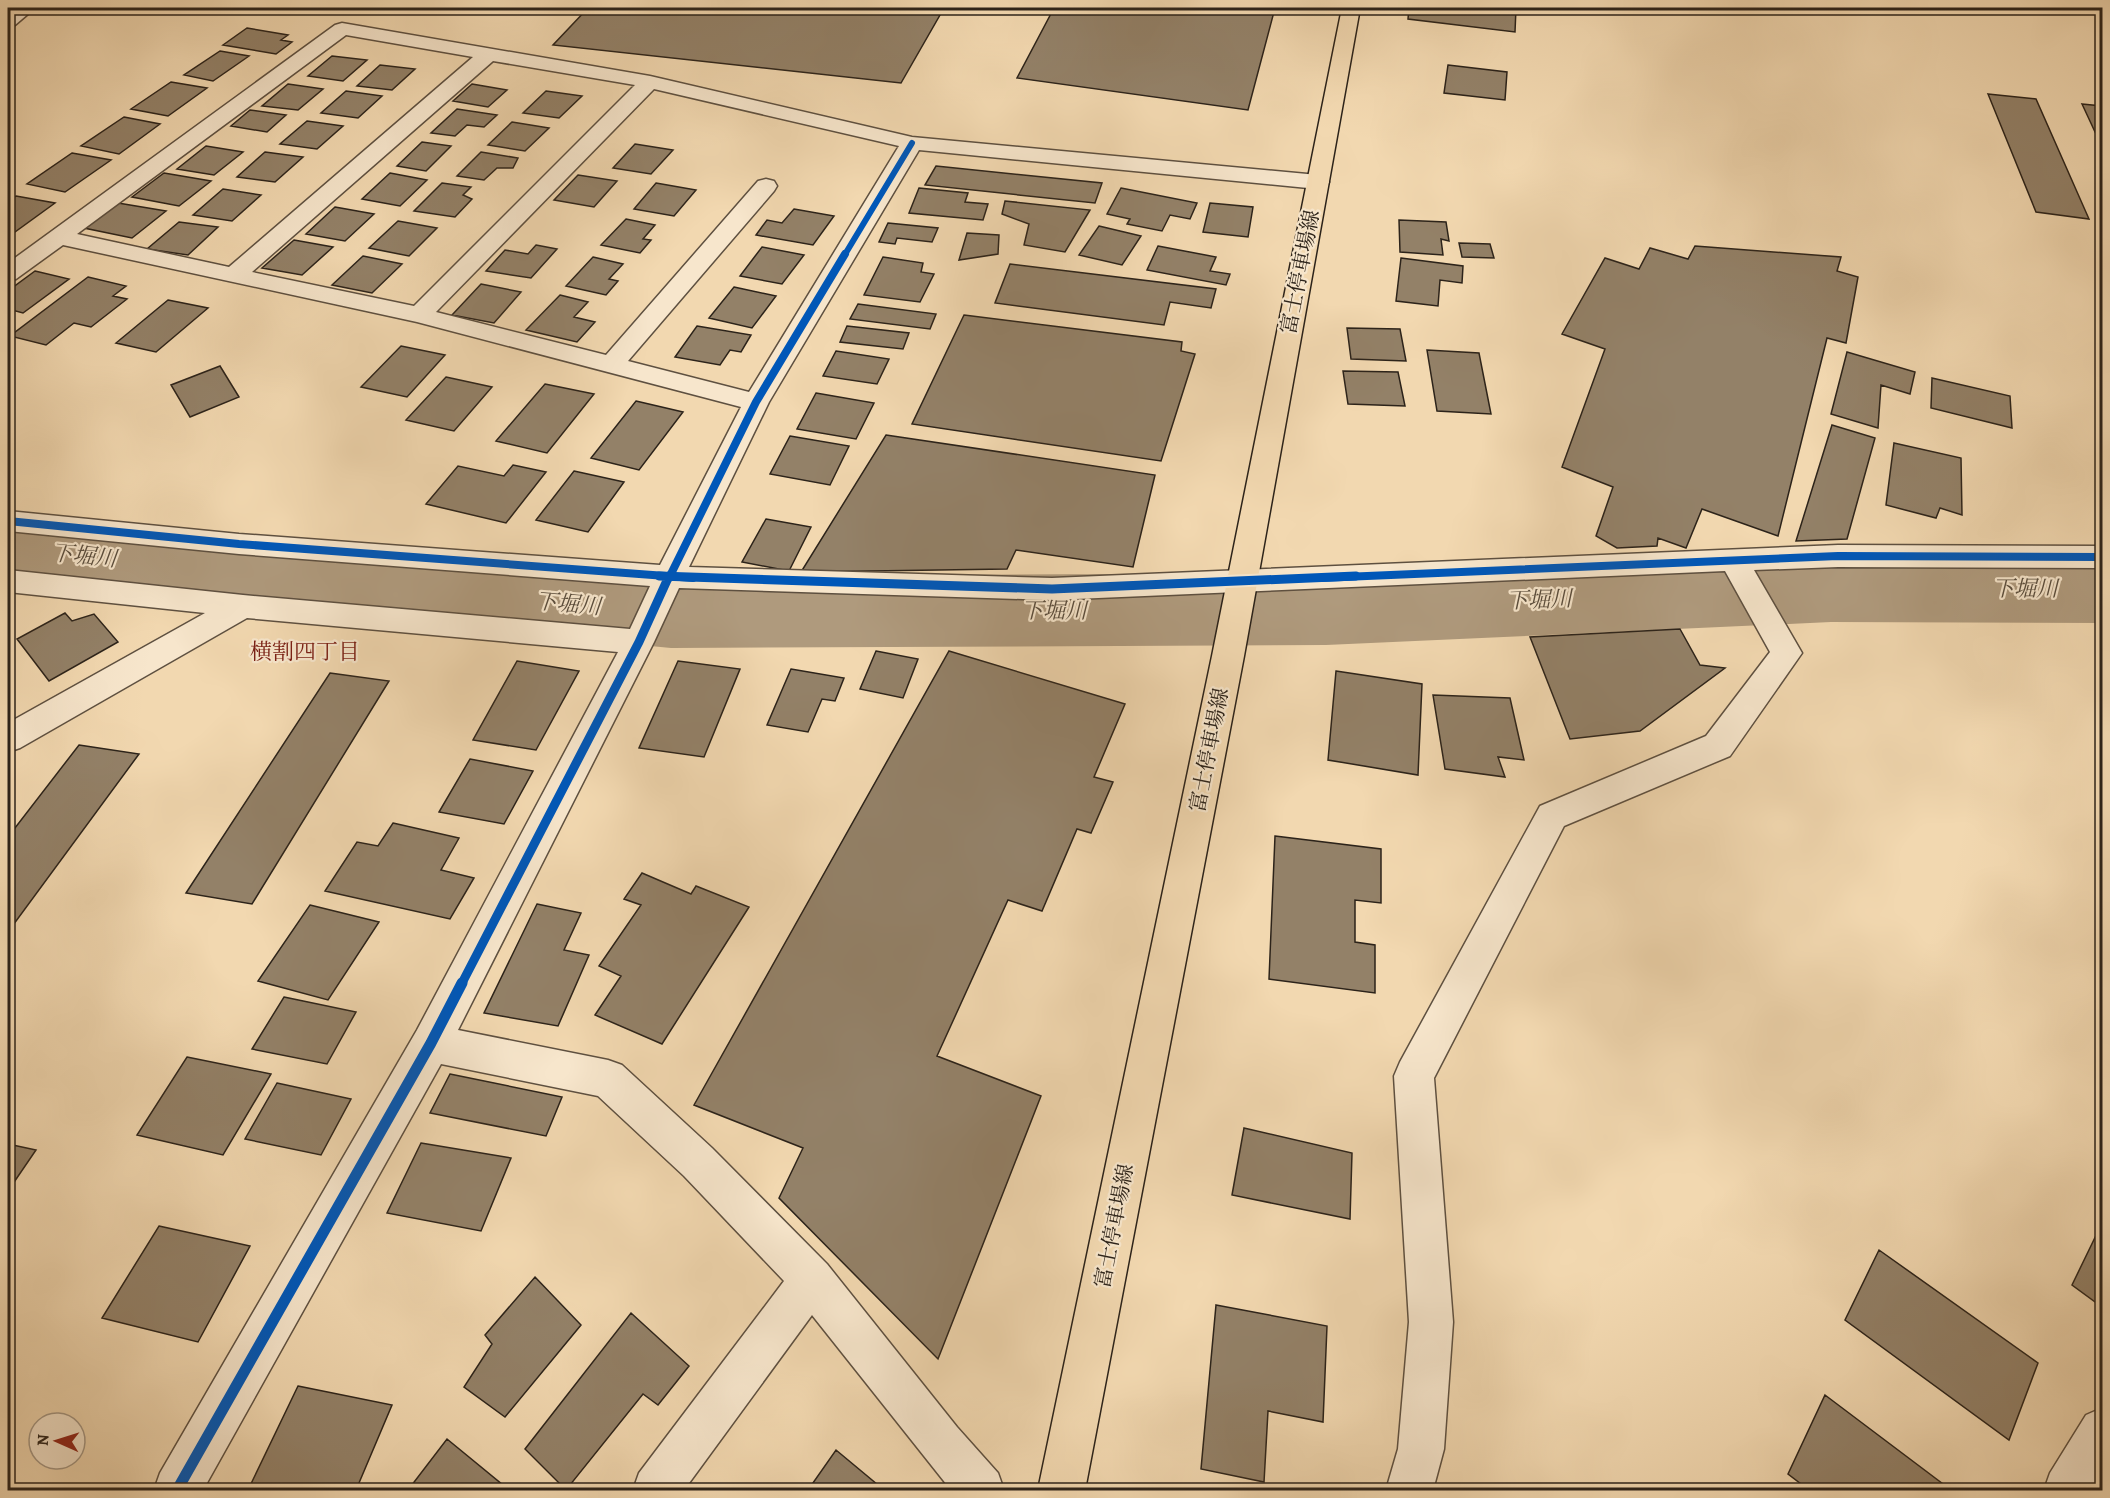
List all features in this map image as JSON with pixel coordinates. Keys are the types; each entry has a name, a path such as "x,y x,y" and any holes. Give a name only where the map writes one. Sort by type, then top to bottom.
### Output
{"main road":[{"name":"富士停車場線","path":"1061,1491 1228,656 1240,582 1351,8"}],"street":[{"path":"8,21 26,8"},
{"path":"8,274 342,29 650,82 912,143 1318,182"},
{"path":"234,275 489,54"},
{"path":"419,315 650,82"},
{"path":"177,1491 431,1043 639,642 756,402 912,143"},
{"path":"611,365 766,186"},
{"path":"58,237 419,315 756,402"},
{"path":"8,521 239,544 669,577 1052,589 1734,563 1838,556 2103,557"},
{"path":"1410,1491 1421,1449 1431,1322 1414,1076 1552,816 1718,746 1786,653 1734,563"},
{"path":"8,581 243,606 639,642"},
{"path":"8,739 243,606"},
{"path":"431,1043 608,1079 698,1161 812,1279 981,1491"},
{"path":"656,1491 812,1279"},
{"path":"2067,1491 2103,1431"}],"building":[{"path":"588,8 944,8 901,83 553,45"},
{"path":"1054,8 1275,8 1248,110 1017,78"},
{"path":"1409,8 1516,8 1515,32 1408,19"},
{"path":"247,28 288,35 281,40 292,42 276,54 223,45"},
{"path":"220,51 249,56 213,81 184,75"},
{"path":"332,56 367,60 343,81 308,76"},
{"path":"380,65 415,69 392,90 357,86"},
{"path":"1448,65 1507,72 1505,100 1444,93"},
{"path":"171,82 207,88 168,116 131,109"},
{"path":"288,84 323,89 298,110 262,106"},
{"path":"472,84 507,90 488,107 453,101"},
{"path":"346,91 382,96 358,118 321,113"},
{"path":"546,91 582,96 559,118 523,113"},
{"path":"1988,94 2036,99 2089,219 2036,212"},
{"path":"2082,104 2102,106 2102,147"},
{"path":"457,109 497,115 484,127 467,125 455,136 431,133"},
{"path":"250,110 286,115 267,132 231,126"},
{"path":"124,117 160,124 119,154 81,146"},
{"path":"307,121 343,126 317,149 280,144"},
{"path":"512,122 549,128 525,151 488,145"},
{"path":"422,142 451,146 426,171 397,166"},
{"path":"635,144 673,150 651,174 613,168"},
{"path":"206,146 243,152 214,175 177,169"},
{"path":"265,152 303,157 275,182 237,177"},
{"path":"481,152 518,158 513,168 497,168 484,180 457,176"},
{"path":"72,153 111,160 65,192 27,184"},
{"path":"936,166 1102,183 1095,203 925,185"},
{"path":"164,173 211,181 179,206 132,197"},
{"path":"390,173 427,180 400,206 362,199"},
{"path":"578,175 617,181 594,207 554,200"},
{"path":"442,183 471,187 463,195 472,199 455,217 414,211"},
{"path":"656,183 696,190 674,216 634,209"},
{"path":"919,188 968,193 965,202 988,204 983,220 909,213"},
{"path":"1121,188 1197,203 1190,219 1170,215 1162,231 1127,224 1130,219 1107,214"},
{"path":"223,189 261,195 232,221 193,215"},
{"path":"16,196 55,203 8,237 8,202"},
{"path":"1005,201 1090,210 1065,252 1024,245 1029,224 1002,214"},
{"path":"118,203 166,211 132,238 84,228"},
{"path":"1210,203 1253,207 1248,237 1203,232"},
{"path":"335,207 374,214 345,241 306,234"},
{"path":"794,209 834,216 813,245 756,235 767,220 782,223"},
{"path":"626,219 655,225 643,239 651,240 640,253 601,245"},
{"path":"1399,220 1446,222 1449,241 1441,239 1443,255 1400,252"},
{"path":"398,221 437,228 409,256 369,248"},
{"path":"179,222 218,227 188,255 147,249"},
{"path":"888,223 938,228 932,242 897,238 895,244 879,242"},
{"path":"1099,226 1141,236 1122,265 1079,255"},
{"path":"967,233 999,235 998,254 959,260"},
{"path":"294,240 333,247 302,275 262,268"},
{"path":"1459,243 1490,244 1494,258 1462,257"},
{"path":"536,245 557,249 531,278 486,271 505,250 528,254"},
{"path":"1158,246 1216,257 1210,271 1230,274 1226,285 1147,270"},
{"path":"1695,246 1841,257 1837,271 1858,277 1846,343 1827,338 1778,536 1702,509 1686,548 1658,538 1657,546 1617,548 1596,536 1613,487 1562,467 1605,349 1562,334 1605,258 1639,269 1650,248 1688,259"},
{"path":"762,247 804,255 782,284 740,276"},
{"path":"363,256 402,264 372,293 332,285"},
{"path":"593,257 623,264 609,279 618,281 606,295 566,286"},
{"path":"883,257 923,263 921,272 934,274 920,302 864,295"},
{"path":"1401,258 1463,266 1462,283 1440,280 1438,306 1396,301"},
{"path":"1010,264 1216,289 1211,308 1170,302 1164,325 995,303"},
{"path":"35,271 69,279 23,313 8,309 8,291"},
{"path":"88,277 126,286 113,296 127,299 91,327 74,323 46,345 10,336"},
{"path":"481,284 521,292 494,323 452,315"},
{"path":"734,287 776,296 752,328 709,318"},
{"path":"560,295 588,302 574,317 595,322 577,342 526,330"},
{"path":"168,300 208,308 156,352 116,343"},
{"path":"858,304 936,314 930,329 850,319"},
{"path":"964,315 1182,342 1181,351 1195,354 1161,461 912,424"},
{"path":"697,326 751,335 741,352 730,350 720,365 675,357"},
{"path":"847,326 909,333 903,349 840,342"},
{"path":"1347,328 1400,329 1406,361 1351,359"},
{"path":"401,346 445,355 407,397 361,387"},
{"path":"1427,350 1479,353 1491,414 1437,411"},
{"path":"836,351 889,359 877,384 823,376"},
{"path":"1847,352 1915,372 1910,394 1881,385 1878,428 1831,414"},
{"path":"220,366 239,397 190,417 171,385"},
{"path":"1343,371 1398,372 1405,406 1348,404"},
{"path":"446,377 492,387 454,431 406,420"},
{"path":"1932,378 2010,396 2012,428 1931,408"},
{"path":"545,384 594,394 547,453 496,441"},
{"path":"816,393 874,403 856,439 797,429"},
{"path":"636,401 683,412 639,470 591,458"},
{"path":"1832,425 1875,438 1847,539 1796,541"},
{"path":"886,435 1155,475 1133,567 1016,550 1007,569 801,572"},
{"path":"790,436 849,446 830,485 770,474"},
{"path":"1894,443 1961,458 1962,515 1940,508 1936,518 1886,505"},
{"path":"513,465 546,472 506,523 426,504 458,466 504,476"},
{"path":"574,471 624,482 588,532 536,520"},
{"path":"766,519 811,527 789,571 742,562"},
{"path":"65,613 72,621 94,614 118,642 49,681 17,639"},
{"path":"1680,629 1700,665 1725,668 1640,731 1570,739 1530,637"},
{"path":"876,651 918,659 903,698 860,689"},
{"path":"949,651 1125,704 1094,777 1113,782 1091,833 1077,829 1042,911 1008,900 937,1056 1041,1096 938,1359 779,1198 803,1148 694,1105"},
{"path":"517,661 579,671 536,750 473,740"},
{"path":"678,661 740,669 704,757 639,748"},
{"path":"791,669 844,678 835,701 822,699 808,732 767,725"},
{"path":"1336,671 1422,684 1418,775 1328,760"},
{"path":"330,673 389,681 252,904 186,893"},
{"path":"1433,695 1510,698 1524,760 1498,757 1505,777 1445,769"},
{"path":"79,745 139,754 8,932 8,837"},
{"path":"470,759 533,771 504,824 439,812"},
{"path":"393,823 459,838 441,870 474,878 450,919 325,891 357,842 378,846"},
{"path":"1275,836 1381,849 1381,903 1355,900 1355,942 1375,945 1375,993 1269,979"},
{"path":"642,873 691,894 696,886 749,907 662,1044 595,1015 621,976 599,966 641,905 624,899"},
{"path":"537,904 581,913 564,950 589,955 558,1026 484,1013"},
{"path":"310,905 379,922 328,1000 258,981"},
{"path":"284,997 356,1012 327,1064 252,1049"},
{"path":"187,1057 271,1074 223,1155 137,1135"},
{"path":"450,1074 562,1097 546,1136 430,1113"},
{"path":"277,1083 351,1099 321,1155 245,1139"},
{"path":"1244,1128 1352,1153 1350,1219 1232,1195"},
{"path":"421,1143 511,1158 481,1231 387,1213"},
{"path":"8,1144 36,1150 8,1191"},
{"path":"2102,1223 2102,1307 2072,1285"},
{"path":"159,1226 250,1246 198,1342 102,1318"},
{"path":"1879,1250 2038,1363 2009,1440 1845,1320"},
{"path":"535,1277 581,1325 505,1417 464,1387 492,1344 485,1335"},
{"path":"1216,1305 1327,1326 1323,1422 1268,1411 1264,1482 1201,1469"},
{"path":"631,1313 689,1366 658,1405 643,1394 566,1490 525,1449"},
{"path":"298,1386 392,1405 356,1490 248,1490"},
{"path":"1825,1395 1951,1490 1809,1490 1788,1474"},
{"path":"447,1439 509,1490 408,1490"},
{"path":"836,1450 884,1490 808,1490"}],"waterway":[{"name":"下堀川","path":"8,546 318,580 671,612 1326,609 1831,587 2102,588"}],"cycle path":[{"path":"177,1490 431,1043 639,642 756,402 912,143"},
{"path":"8,521 239,544 669,577 1052,589 1838,556 2102,557"}],"district":[{"name":"横割四丁目","path":"305,651"}]}
